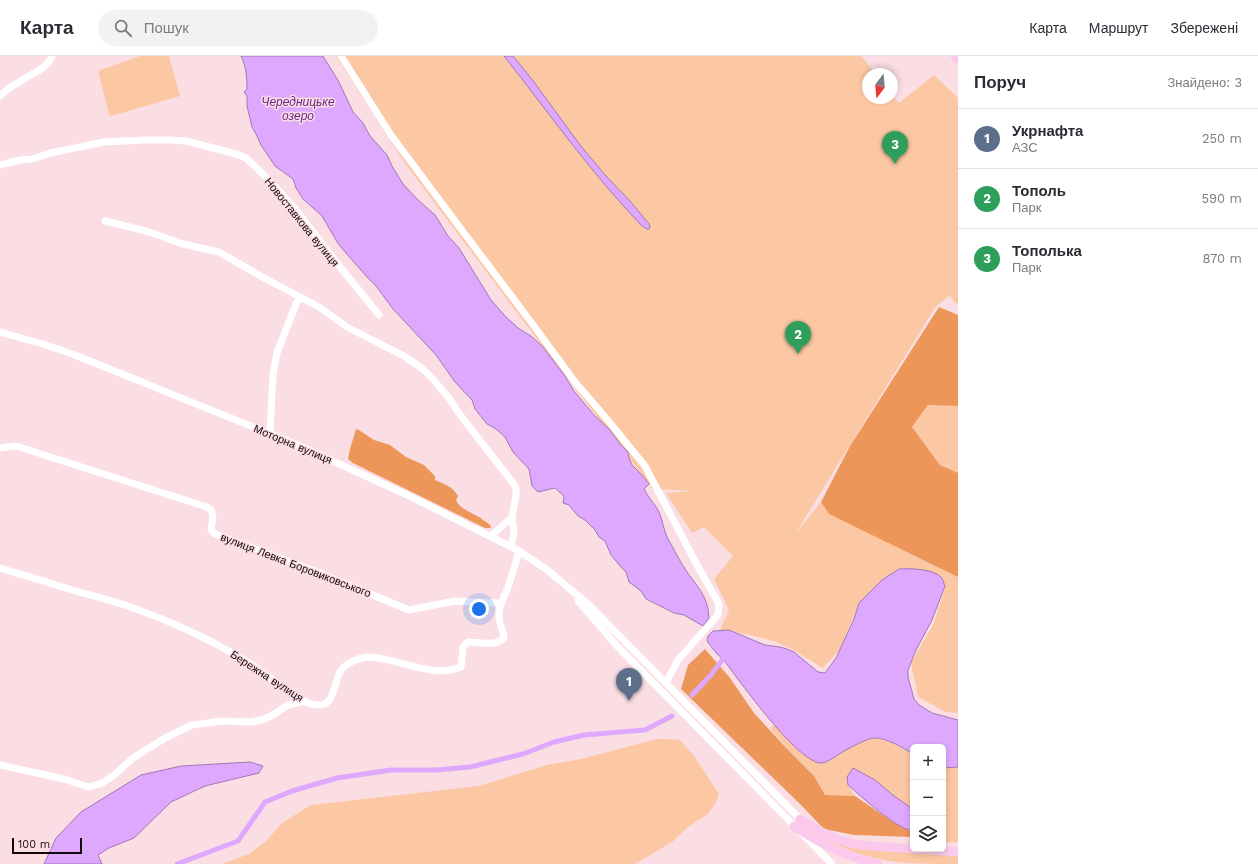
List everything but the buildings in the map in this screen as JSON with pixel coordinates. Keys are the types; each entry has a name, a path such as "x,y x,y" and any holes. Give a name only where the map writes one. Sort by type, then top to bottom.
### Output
{"main road":[{"path":"955,56 958,59"},
{"path":"800,819 817,837 838,852"},
{"path":"800,819 822,832 853,844 958,852"},
{"path":"794,826 813,839 838,852 860,860 878,864"}],"street":[{"path":"0,96 21,80 47,66 52,56"},
{"path":"341,56 391,135 456,223 575,382 645,466 719,604 718,615 678,660 666,683"},
{"name":"Новоставкова вулиця","path":"0,165 20,160 33,159 50,153 104,142 146,140 186,141 241,156 246,158 265,176 293,206 340,267 379,314"},
{"path":"105,221 146,231 183,244 219,252 319,307 347,327 404,356 423,369 448,397 516,488 512,517 514,532 511,546"},
{"path":"270,433 273,374 277,353 300,297"},
{"name":"Моторна вулиця","path":"0,332 75,355 270,433 407,495 511,546 546,569 569,590"},
{"name":"вулиця Левка Боровиковського","path":"0,448 16,446 207,508 211,510 213,516 211,530 215,534 312,570 409,610 455,601 500,603"},
{"path":"491,536 512,517"},
{"name":"Бережна вулиця","path":"0,568 136,609 201,636 245,660 284,689 304,701 318,705 324,704 332,697 342,669 348,664 361,659 368,657 384,659 397,663 448,671 461,665 463,646 466,644 474,642 495,643 502,640 504,638 499,619 500,603 508,588 519,551"},
{"path":"569,590 588,604 800,819"},
{"path":"569,590 618,647 832,864"},
{"path":"284,689 288,705"},
{"path":"0,765 64,779 89,787 102,784 133,758 165,738 192,725 223,720 250,722 262,720 288,705 304,701"},
{"path":"736,766 742,760"}],"shaded area":[{"path":"140,56 169,56 180,96 111,116 109,115 98,71"},
{"path":"336,56 861,56 871,68 862,68 862,104 898,104 898,102 899,103 934,75 958,98 958,305 949,296 936,306 795,534 821,502 829,514 958,575 958,713 946,712 918,697 911,663 934,623 945,587 941,577 859,603 840,649 823,668 782,644 755,636 720,630 729,610 714,579 733,556 704,527 692,533 666,493 694,491 653,489 524,322 407,166"},
{"path":"939,307 958,315 958,406 928,405 912,427 940,465 958,473 958,577 829,514 821,502 850,446"},
{"path":"928,405 958,406 958,473 940,465 912,427"},
{"path":"356,429 374,440 390,445 406,457 424,465 435,476 435,480 454,490 458,496 456,500 460,506 484,520 490,525 491,528 485,528 353,463 348,459"},
{"path":"705,649 730,678 754,713 814,776 825,795 855,796 893,822 910,831 910,837 854,835 824,829 681,689 688,665"},
{"path":"774,725 809,758 823,763 851,747 873,738 891,742 910,752 910,807 894,796 848,785 855,796 825,795 814,776 791,753 770,728"},
{"path":"657,739 680,740 694,756 719,794 715,804 708,814 688,827 672,842 635,864 222,864 249,854 266,841 282,823 311,805 479,786 547,765 581,759"},
{"path":"958,767 958,842 946,842 946,768"},
{"path":"821,836 910,848 910,852 936,852 958,855 958,864 904,863 871,857 838,845"}],"water":[{"name":"Чередницьке озеро","path":"241,56 323,56 339,82 353,112 363,123 370,136 387,155 403,184 435,215 448,236 459,248 491,300 518,328 531,336 542,346 565,376 574,391 628,452 632,465 649,484 644,489 658,510 668,539 683,566 698,586 707,603 709,618 703,626 684,615 674,613 646,599 641,591 629,582 626,572 611,555 605,541 599,537 595,530 585,520 578,516 569,505 563,503 564,496 555,488 538,492 532,486 529,469 513,452 505,437 496,429 487,424 475,409 472,400 455,382 436,355 393,309 376,286 339,245 322,216 303,199 296,188 293,179 275,166 261,145 252,127 247,106 247,96 244,92 247,89 246,76"},
{"path":"504,56 513,56 580,145 649,224 649,229 642,226 605,185"},
{"path":"899,569 928,571 939,575 942,578 945,586 932,620 916,650 908,670 908,677 914,699 919,705 932,713 958,720 958,767 946,768 946,744 910,744 910,752 889,741 879,738 867,740 822,763 812,760 799,750 770,719 707,641 708,636 713,631 729,630 765,645 780,647 794,652 818,672 825,673 836,658 854,619 859,603 882,580"},
{"path":"250,762 263,766 259,773 205,786 171,802 134,838 109,848 98,855 102,864 44,864 56,838 81,812 141,775 181,766"},
{"path":"853,768 875,780 910,807 910,830 899,826 870,804 848,785 847,777"}],"waterway":[{"path":"692,695 710,676 723,659"},
{"path":"177,864 238,841 265,802 292,791 337,778 391,770 436,770 470,767 523,754 554,742 584,735 645,730 672,716"}],"place":[{"name":"Тополька","path":"895,164"},
{"name":"Тополь","path":"798,354"},
{"name":"Укрнафта","path":"629,701"}]}
